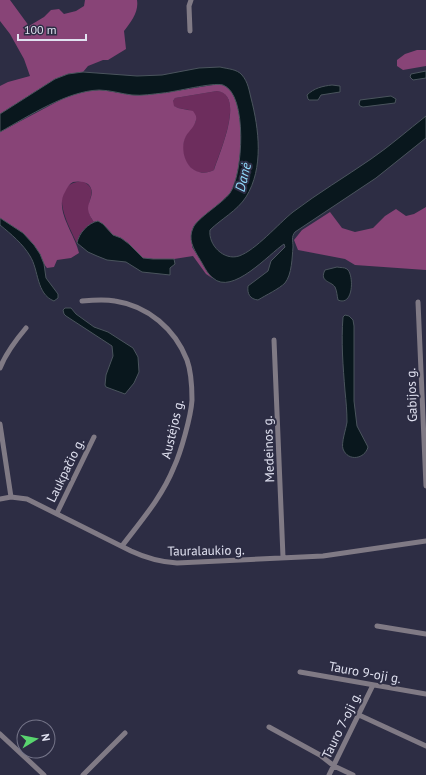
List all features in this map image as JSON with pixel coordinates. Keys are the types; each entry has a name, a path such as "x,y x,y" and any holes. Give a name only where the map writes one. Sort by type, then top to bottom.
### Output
{"street":[{"path":"190,31 189,6 191,0"},
{"name":"Austėjos g.","path":"82,301 105,299 141,308 146,311 167,328 187,360 189,371 192,400 175,466 161,494 122,546"},
{"name":"Gabijos g.","path":"418,302 426,486"},
{"path":"0,368 15,340 26,328"},
{"name":"Medeinos g.","path":"274,340 284,557"},
{"path":"0,424 11,497"},
{"name":"Laukpačio g.","path":"57,513 94,437"},
{"name":"Tauralaukio g.","path":"0,499 11,497 27,499 122,546 148,558 162,562 177,563 337,554 426,541"},
{"path":"377,626 426,634"},
{"name":"Tauro 9-oji g.","path":"300,672 426,694"},
{"name":"Tauro 7-oji g.","path":"329,775 373,685"},
{"path":"359,715 426,746"},
{"path":"269,726 324,757 334,766 353,775"},
{"path":"83,775 125,733"},
{"path":"0,734 44,775"}],"shaded area":[{"path":"0,0 10,0 29,26 44,17 51,10 59,9 64,14 76,11 84,6 85,0 137,0 137,9 134,17 124,31 126,49 108,60 103,60 88,66 83,72 68,74 55,79 0,114 0,86 8,82 30,76 24,59 10,34 0,21"},
{"path":"417,50 426,50 426,66 403,70 397,66 397,60 405,54"},
{"path":"213,85 222,85 231,91 240,117 240,152 235,182 231,192 220,203 192,247 212,278 206,274 193,256 174,259 143,258 121,238 113,236 98,221 94,222 88,208 92,190 85,182 73,182 70,184 62,199 66,222 79,253 71,258 57,260 54,267 47,268 40,254 0,218 0,132 66,97 82,91 101,90 133,95 163,93","holes":["217,91 225,95 229,102 230,113 225,139 214,170 201,173 192,169 186,161 183,151 184,140 194,124 196,116 193,111 174,106 173,101 175,98"]},
{"path":"217,91 225,95 229,102 230,113 228,126 214,170 206,173 199,172 193,170 188,165 183,152 185,137 196,121 189,110 173,106 173,101 175,98"},
{"path":"82,181 90,186 92,192 89,210 90,216 94,222 80,234 77,243 65,216 62,197 65,190 71,184"},
{"path":"426,207 426,270 355,265 345,259 298,250 294,240 302,230 330,212 342,228 355,232 373,228 385,216 396,209 406,216 414,214"}],"water":[{"name":"Danė","path":"220,67 238,72 246,80 254,110 258,135 258,161 252,186 238,207 210,230 210,236 214,246 223,254 228,256 239,256 246,253 293,212 378,154 426,116 426,138 376,178 295,232 293,237 291,266 285,283 258,300 253,299 250,296 248,286 268,271 271,261 285,247 284,244 250,272 230,282 221,282 213,278 207,271 195,251 191,240 195,224 230,193 238,170 241,136 240,118 231,91 223,85 218,84 144,95 132,95 103,90 87,91 48,105 0,132 0,114 55,79 68,74 83,72 137,76 162,75 199,68"},
{"path":"426,71 426,78 413,80 410,77 411,74"},
{"path":"332,85 340,86 340,92 321,95 318,100 308,99 307,95 316,89"},
{"path":"391,96 396,99 395,103 363,107 359,104 360,100"},
{"path":"0,218 23,233 40,254 44,264 46,278 58,294 58,298 54,301 48,298 44,293 33,262 24,247 0,225"},
{"path":"98,221 103,224 113,235 121,238 129,244 143,258 174,259 175,264 170,268 170,275 142,272 126,262 107,260 88,252 77,243 78,239 87,226"},
{"path":"337,267 347,269 351,277 350,295 343,301 338,300 335,287 323,277 325,270"},
{"path":"65,308 71,308 76,314 94,327 108,332 133,348 138,357 139,372 134,383 125,394 106,387 105,385 106,375 113,356 112,346 66,316 63,310"},
{"path":"345,315 349,316 353,320 354,326 354,401 357,426 368,447 364,454 356,457 349,456 343,449 343,440 347,422 342,345 342,326 343,317"}]}
